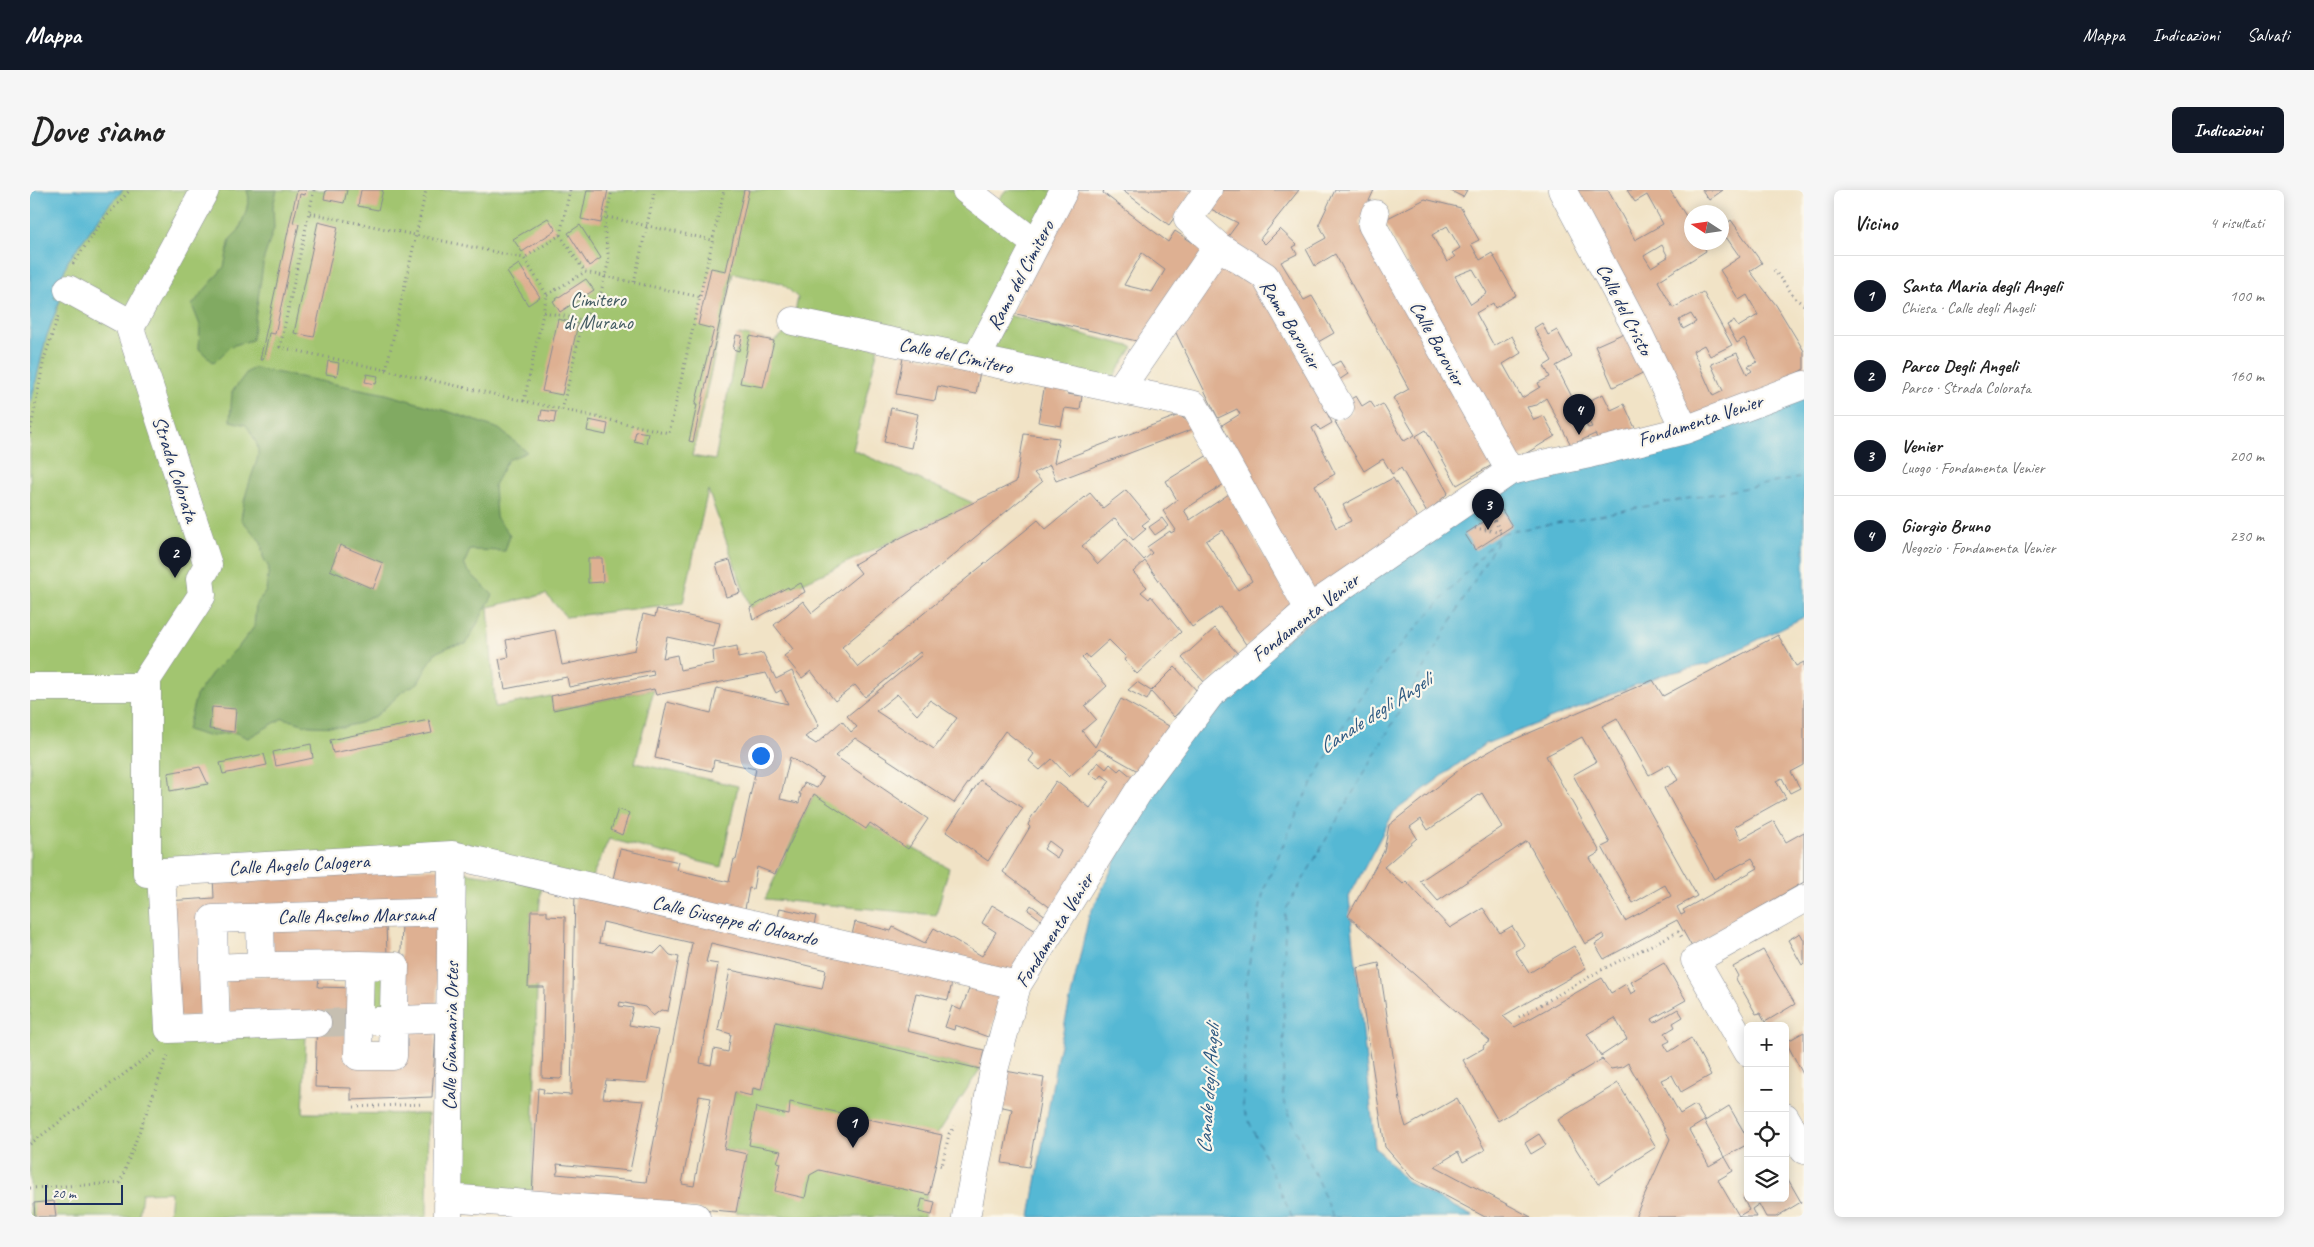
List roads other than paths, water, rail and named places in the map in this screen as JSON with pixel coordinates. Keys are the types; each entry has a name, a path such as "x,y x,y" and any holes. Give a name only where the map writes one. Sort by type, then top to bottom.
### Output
{"street":[{"path":"68,289 132,324 205,190"},
{"path":"966,190 1036,244"},
{"name":"Ramo del Cimitero","path":"976,359 1064,190"},
{"name":"Ramo Barovier","path":"1208,190 1188,219 1218,246 1265,276 1340,407"},
{"name":"Calle del Cristo","path":"1562,190 1636,328 1685,430"},
{"name":"Calle Barovier","path":"1375,214 1372,225 1510,470"},
{"path":"1120,389 1218,246"},
{"name":"Calle del Cimitero","path":"793,321 1194,405 1309,609"},
{"name":"Strada Colorata","path":"132,324 130,328 135,345 208,565 200,579 202,595 147,680 146,687 154,872 169,1029 216,1026"},
{"name":"Fondamenta Venier","path":"966,1217 994,1070 1017,985 1140,789 1210,695 1309,609 1510,470 1589,454 1685,430 1804,385"},
{"path":"30,687 146,687"},
{"name":"Calle Giuseppe di Odoardo","path":"452,855 1017,985"},
{"name":"Calle Angelo Calogera","path":"154,872 452,855"},
{"name":"Calle Gianmaria Ortes","path":"448,1207 452,855"},
{"path":"1744,1045 1695,960 1804,899"},
{"name":"Calle Anselmo Marsand","path":"214,968 213,919 452,912"},
{"path":"260,918 261,966"},
{"path":"317,1023 216,1026 214,968 261,966 360,966 395,966 393,1056 358,1056 357,1021 360,966"},
{"path":"357,1021 450,1018"},
{"path":"1789,1124 1804,1150"},
{"path":"448,1207 696,1217"}],"water":[{"path":"30,190 123,190 108,206 68,261 54,298 60,300 46,338 30,406"},
{"name":"Canale degli Angeli","path":"1804,397 1804,617 1709,664 1662,675 1485,744 1394,812 1349,897 1375,1147 1407,1182 1474,1217 1030,1217 1057,1058 1089,916 1140,811 1209,707 1294,633 1515,483"}],"tunnel":[{"path":"317,1023 355,1022"}],"place":[{"name":"Giorgio Bruno","path":"1579,435"},
{"name":"Venier","path":"1488,530"},
{"name":"Parco Degli Angeli","path":"175,578"},
{"name":"Santa Maria degli Angeli","path":"853,1148"}],"park label":[{"name":"Cimitero di Murano","path":"598,310"}]}
